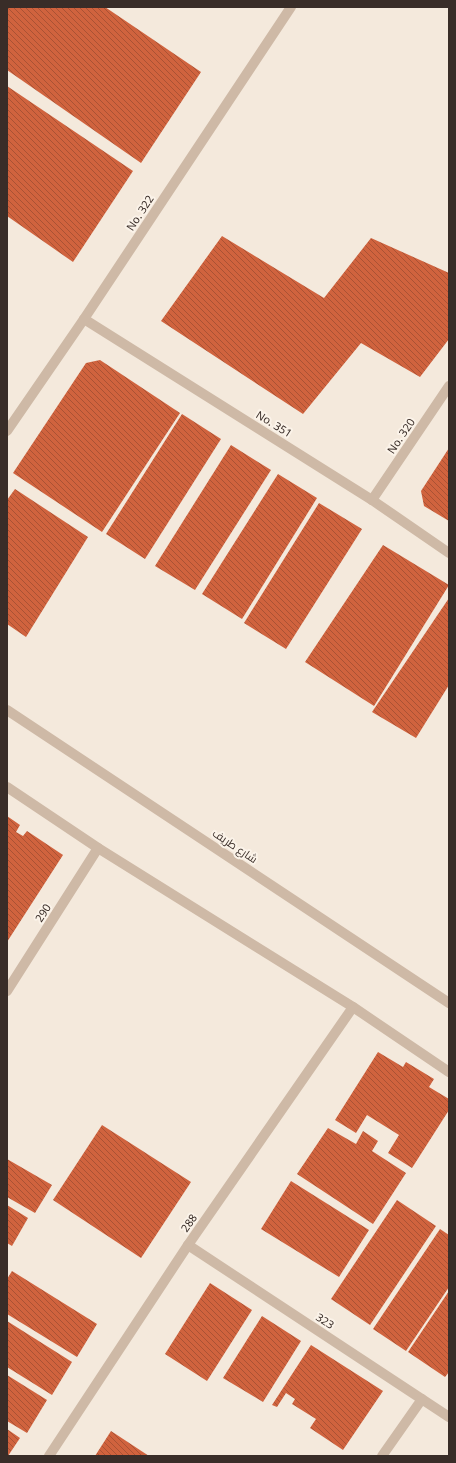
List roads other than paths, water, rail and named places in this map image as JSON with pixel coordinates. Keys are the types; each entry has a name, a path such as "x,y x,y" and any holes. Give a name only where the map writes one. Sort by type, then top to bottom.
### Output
{"street":[{"name":"No. 322","path":"7,431 84,319 291,7"},
{"name":"No. 351","path":"84,319 372,500 449,553"},
{"name":"No. 320","path":"372,500 449,386"},
{"name":"شارع طريف","path":"7,710 449,1003"},
{"path":"7,787 98,848 353,1007 449,1072"},
{"name":"290","path":"7,991 98,848"},
{"name":"288","path":"49,1456 188,1245 353,1007"},
{"name":"323","path":"188,1245 449,1417"},
{"path":"382,1456 422,1399"}]}
